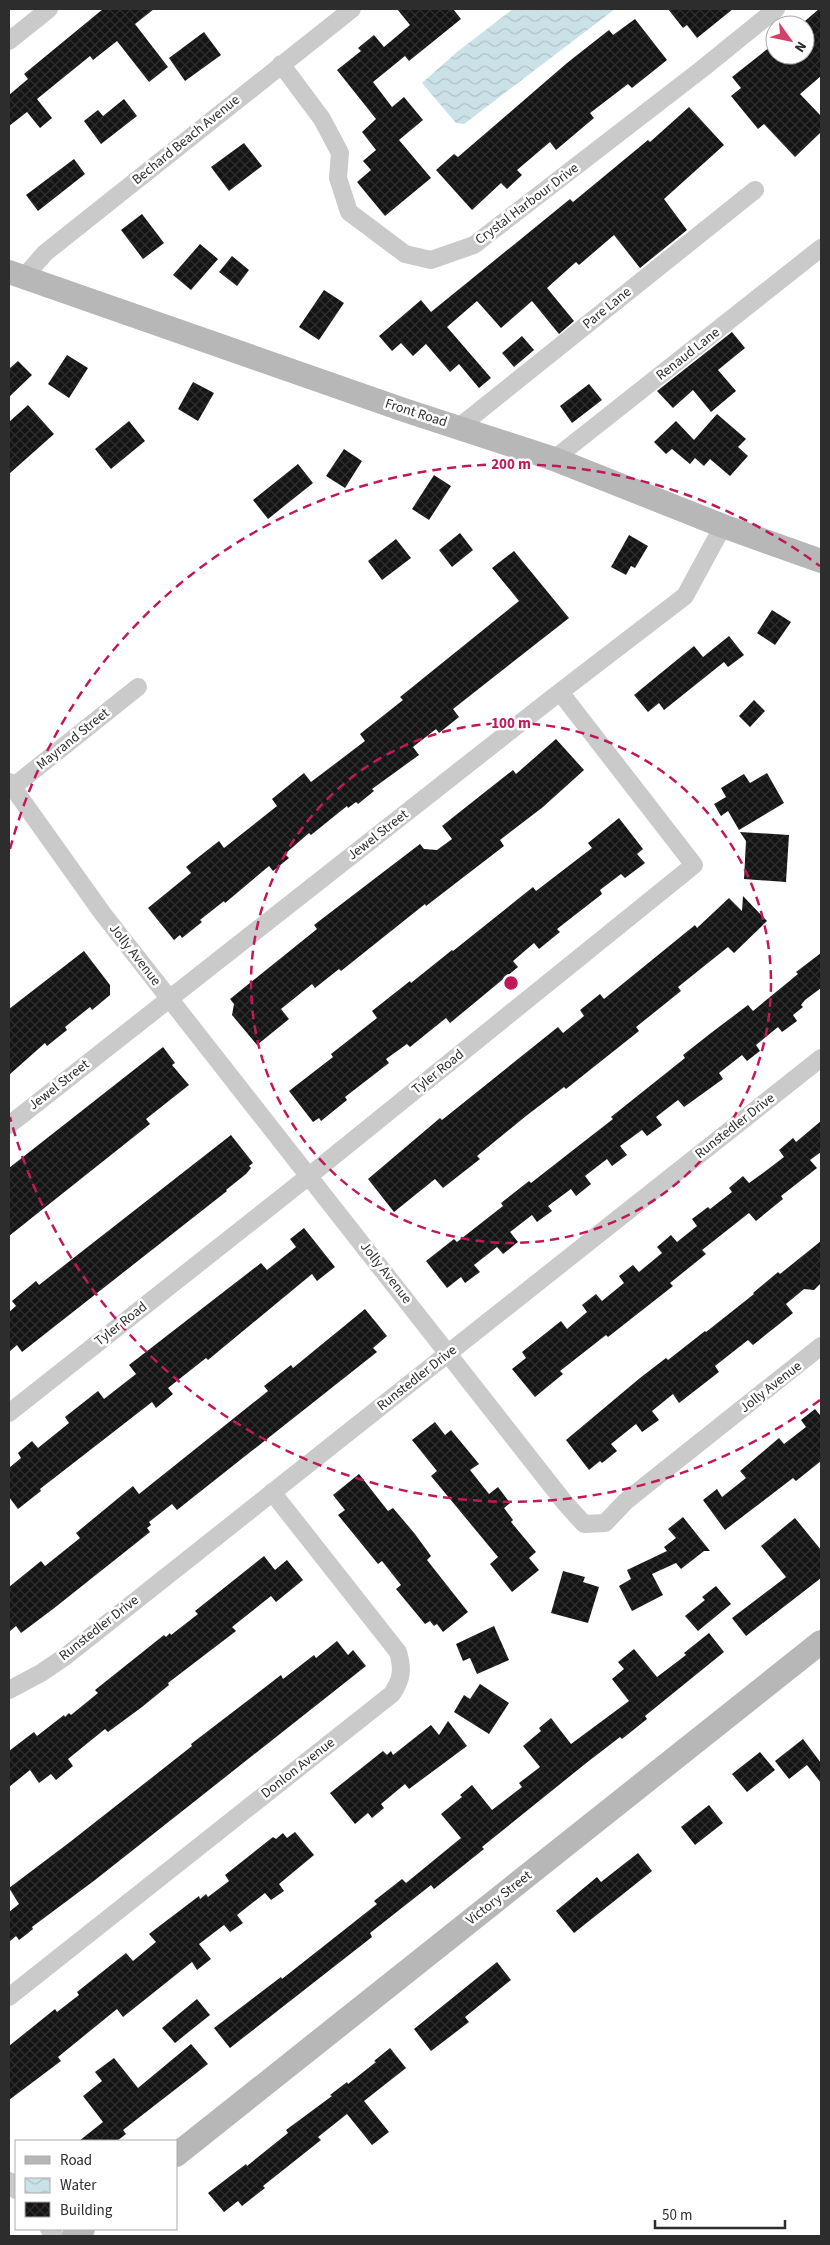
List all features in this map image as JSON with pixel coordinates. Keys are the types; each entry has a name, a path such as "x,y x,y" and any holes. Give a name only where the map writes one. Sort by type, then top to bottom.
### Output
{"main road":[{"name":"Front Road","path":"17,275 395,407 554,460 723,526 821,561"},
{"name":"Victory Street","path":"178,2152 821,1642"}],"street":[{"path":"9,40 49,9"},
{"name":"Bechard Beach Avenue","path":"17,275 352,9"},
{"name":"Crystal Harbour Drive","path":"281,64 322,119 340,153 338,178 350,212 405,254 431,260 474,245 702,69 776,9"},
{"name":"Pare Lane","path":"459,427 755,190"},
{"name":"Renaud Lane","path":"554,460 821,248"},
{"name":"Jewel Street","path":"9,1124 685,596 723,526"},
{"name":"Mayrand Street","path":"10,786 138,687"},
{"name":"Tyler Road","path":"9,1413 309,1176 694,865 560,692"},
{"name":"Jolly Avenue","path":"10,786 100,910 584,1524 605,1523 626,1501 821,1346"},
{"name":"Runstedler Drive","path":"9,1690 41,1674 66,1656 821,1058"},
{"name":"Donlon Avenue","path":"9,1996 392,1694 400,1683 402,1666 398,1652 272,1492"}],"water":[{"path":"513,9 615,9 464,124 456,123 422,83 457,52"}],"building":[{"path":"103,9 154,9 135,24 168,67 149,82 117,41 93,60 90,56 37,99 52,118 40,128 27,112 9,126 9,95 28,79 24,74"},
{"path":"397,9 453,9 461,19 409,61 405,56 373,82 392,107 404,97 423,120 399,140 431,178 385,216 357,182 371,170 363,161 376,150 362,132 376,119 337,70 361,51 358,48 374,35 384,47 410,25"},
{"path":"668,9 733,9 697,38 687,25 683,28"},
{"path":"821,9 821,76 800,94 821,116 821,132 795,157 764,124 758,129 731,96 741,88 732,77 765,51 765,65 815,65 815,15 812,15"},
{"path":"635,19 667,60 632,88 628,84 590,113 594,118 556,150 550,142 517,170 522,175 507,189 501,183 472,210 436,170 454,154 458,157 567,63 609,30 613,35"},
{"path":"204,32 221,55 185,81 169,58"},
{"path":"124,99 137,116 101,144 84,121 98,110 103,116"},
{"path":"689,107 724,145 664,199 687,230 640,268 614,235 579,265 576,262 547,288 574,321 559,334 532,301 501,328 477,301 447,327 491,378 479,388 459,364 450,372 426,344 413,356 401,343 392,351 379,336 421,300 431,312 570,199 573,202 648,140 650,142"},
{"path":"244,143 262,166 229,191 211,167"},
{"path":"74,159 85,174 38,211 26,195"},
{"path":"142,214 164,243 143,259 121,230"},
{"path":"200,244 218,259 191,290 173,275"},
{"path":"232,256 249,270 237,286 219,272"},
{"path":"324,290 344,303 319,340 299,327"},
{"path":"732,332 745,348 718,370 736,391 711,412 693,390 673,408 657,391"},
{"path":"522,336 534,350 514,367 502,353"},
{"path":"67,355 88,368 69,398 48,384"},
{"path":"18,361 32,375 9,397 9,369"},
{"path":"193,382 214,393 198,421 178,409"},
{"path":"589,384 602,400 572,423 560,406"},
{"path":"28,405 54,434 9,474 9,422"},
{"path":"717,414 746,439 738,447 748,456 730,476 710,459 704,466 695,458 690,464 672,449 666,454 654,442 676,421 694,440"},
{"path":"129,421 145,441 111,469 95,449"},
{"path":"344,449 362,461 345,488 326,476"},
{"path":"298,464 313,483 268,519 253,500"},
{"path":"434,475 451,486 429,520 412,509"},
{"path":"460,533 473,550 452,567 439,550"},
{"path":"629,535 648,546 635,568 631,566 626,575 611,567"},
{"path":"396,539 411,558 382,580 368,561"},
{"path":"514,551 569,618 453,709 459,717 439,733 436,729 413,747 419,755 372,789 374,791 358,804 356,802 348,808 347,806 311,835 309,833 285,854 289,858 273,871 269,866 225,903 224,901 200,920 202,922 182,938 180,935 174,940 148,908 191,873 186,867 219,841 224,848 277,806 272,799 304,773 311,782 365,741 360,734 403,700 400,697 519,601 492,568"},
{"path":"772,610 791,622 775,645 757,633"},
{"path":"729,636 744,655 728,667 724,662 664,710 659,703 648,712 634,695 694,646 703,657"},
{"path":"754,700 765,711 750,727 739,716"},
{"path":"556,739 584,770 543,807 500,840 504,846 426,906 425,904 341,971 339,969 315,988 312,984 281,1009 289,1019 257,1045 232,1015 234,1004 230,999 317,929 314,925 420,844 424,849 437,850 452,839 442,826 513,770 516,774"},
{"path":"767,773 784,803 739,830 728,811 721,816 714,804 726,797 721,788 744,774 750,783"},
{"path":"619,818 643,849 637,854 645,863 625,878 621,874 600,890 602,894 557,929 560,932 539,949 534,943 513,961 518,967 450,1023 446,1018 410,1047 407,1044 386,1059 389,1063 345,1097 347,1100 321,1121 319,1118 313,1122 289,1091 333,1057 331,1054 377,1018 372,1011 453,951 533,887 536,891 592,848 588,843"},
{"path":"740,832 789,835 786,882 744,879 746,841"},
{"path":"743,896 767,921 734,953 728,947 678,987 681,991 636,1027 639,1031 566,1089 564,1087 526,1116 477,1156 480,1159 443,1188 435,1179 394,1212 368,1179 440,1118 442,1120 558,1027 563,1033 584,1016 580,1010 600,994 604,999 695,925 697,928 729,898 742,911"},
{"path":"84,951 110,985 110,995 92,1010 90,1007 65,1027 67,1030 47,1046 45,1043 9,1075 9,1009"},
{"path":"821,953 821,988 805,1000 801,1005 803,1007 793,1015 797,1021 782,1032 778,1027 756,1045 760,1051 747,1061 742,1055 719,1073 723,1079 684,1107 678,1100 656,1117 662,1125 647,1136 642,1130 620,1146 627,1155 612,1166 607,1159 585,1176 591,1184 576,1196 571,1189 548,1206 552,1211 537,1222 532,1215 510,1232 518,1242 503,1254 497,1247 474,1265 480,1272 465,1283 461,1277 447,1288 426,1261 454,1239 457,1242 503,1206 501,1203 529,1181 531,1183 613,1119 611,1117 685,1058 683,1055 711,1033 748,1005 753,1011 798,974 796,972"},
{"path":"163,1047 175,1063 172,1065 189,1085 146,1119 150,1124 9,1236 9,1168"},
{"path":"821,1121 821,1152 810,1160 817,1168 781,1196 783,1199 756,1221 749,1213 702,1250 706,1254 670,1283 673,1286 608,1337 606,1335 560,1371 563,1374 535,1397 512,1369 526,1358 522,1352 561,1321 567,1329 587,1312 582,1305 596,1294 602,1301 624,1283 619,1276 633,1265 639,1272 662,1253 657,1247 671,1235 677,1242 697,1226 692,1219 708,1207 710,1209 732,1192 729,1188 743,1176 749,1183 784,1157 779,1150 793,1138 796,1142"},
{"path":"231,1135 253,1163 249,1166 251,1168 246,1174 22,1352 17,1345 9,1352 9,1312 16,1306 12,1301 36,1281 39,1285"},
{"path":"304,1228 335,1267 317,1281 312,1274 208,1360 206,1358 168,1388 173,1394 156,1408 152,1402 40,1489 41,1491 18,1509 9,1497 9,1468 21,1458 18,1453 32,1441 38,1448 69,1423 65,1417 98,1391 104,1399 136,1374 129,1365 261,1263 267,1270 296,1247 290,1239"},
{"path":"821,1241 821,1283 814,1290 804,1289 786,1304 793,1313 753,1345 748,1340 715,1366 719,1372 679,1403 673,1394 652,1411 659,1420 642,1432 636,1424 611,1444 617,1451 602,1463 600,1461 589,1470 566,1440 640,1378 666,1358 668,1360 706,1332 754,1294 778,1272 780,1274"},
{"path":"365,1309 387,1336 373,1348 377,1352 177,1510 172,1504 149,1522 151,1525 147,1528 150,1532 53,1609 21,1633 16,1626 9,1632 9,1587 41,1561 45,1566 80,1538 76,1533 133,1486 139,1494 268,1391 264,1386 291,1365 293,1368"},
{"path":"815,1409 821,1414 821,1461 796,1481 793,1478 725,1530 703,1500 717,1489 722,1497 746,1478 740,1471 779,1438 784,1444 806,1427 801,1420"},
{"path":"435,1422 445,1435 451,1430 479,1464 470,1470 489,1494 498,1487 510,1503 504,1508 513,1520 511,1522 536,1552 529,1558 539,1570 512,1592 490,1564 498,1557 431,1476 437,1471 412,1440"},
{"path":"359,1474 388,1511 393,1508 415,1534 431,1556 427,1560 468,1612 443,1632 437,1624 434,1626 430,1621 425,1624 396,1589 401,1585 382,1561 378,1564 338,1515 345,1510 333,1495"},
{"path":"683,1517 710,1551 704,1551 681,1569 676,1563 652,1574 663,1595 632,1611 619,1586 631,1579 627,1570 667,1551 664,1547 676,1538 668,1529"},
{"path":"795,1518 821,1550 821,1578 746,1636 732,1618 786,1577 761,1546"},
{"path":"264,1556 275,1570 287,1560 303,1580 276,1602 271,1596 232,1627 236,1631 168,1683 169,1685 142,1707 108,1732 105,1729 68,1759 73,1766 56,1780 51,1774 39,1783 30,1770 9,1787 9,1751 34,1732 37,1736 64,1715 65,1717 69,1713 71,1715 98,1693 95,1690 164,1635 166,1637 170,1633 171,1635 198,1614 195,1611"},
{"path":"563,1571 585,1577 583,1582 599,1587 588,1623 551,1613"},
{"path":"716,1586 731,1604 698,1631 685,1616 705,1600 702,1597"},
{"path":"494,1626 509,1660 477,1674 470,1658 463,1661 456,1644"},
{"path":"709,1633 724,1652 645,1716 647,1719 622,1739 620,1737 585,1764 482,1847 484,1849 434,1889 431,1885 370,1933 372,1937 230,2048 214,2028 281,1977 282,1979 377,1904 374,1901 402,1879 406,1883 461,1838 441,1814 462,1797 460,1795 472,1785 492,1810 522,1787 519,1783 540,1767 523,1746 541,1731 539,1728 551,1718 571,1744 629,1701 612,1679 624,1669 618,1662 634,1649 657,1677 686,1655 684,1653"},
{"path":"337,1641 348,1655 353,1650 366,1666 95,1880 32,1927 33,1929 27,1934 19,1940 16,1936 9,1942 9,1912 19,1904 9,1888 281,1675 283,1679 314,1655 316,1658"},
{"path":"480,1684 509,1703 489,1734 454,1712 464,1695 470,1699"},
{"path":"448,1721 467,1746 409,1789 405,1784 381,1804 384,1808 372,1818 368,1813 355,1824 330,1793 383,1751 387,1755 391,1751 393,1755 431,1725 439,1735"},
{"path":"803,1739 821,1763 821,1783 807,1765 789,1779 775,1761"},
{"path":"760,1752 775,1770 747,1792 732,1774"},
{"path":"709,1805 723,1823 695,1845 681,1827"},
{"path":"295,1832 314,1855 279,1884 284,1891 271,1900 265,1893 237,1915 243,1923 230,1932 224,1925 199,1944 211,1959 197,1970 192,1962 123,2017 117,2009 58,2057 61,2061 9,2100 9,2046 55,2009 57,2012 79,1995 77,1992 126,1953 133,1961 156,1942 149,1934 199,1896 200,1899 206,1894 208,1897 229,1881 225,1875 273,1837 276,1839 283,1833 287,1838"},
{"path":"638,1853 652,1871 574,1933 556,1911 597,1877 601,1882"},
{"path":"497,1962 511,1980 465,2017 469,2022 431,2051 414,2029"},
{"path":"197,1999 210,2015 175,2043 162,2028"},
{"path":"191,2044 208,2064 123,2130 126,2134 118,2140 80,2140 103,2122 83,2096 102,2081 95,2072 114,2058 138,2088"},
{"path":"390,2048 406,2068 364,2101 389,2132 372,2145 347,2114 318,2137 321,2140 263,2186 265,2188 242,2206 238,2201 224,2212 208,2193 246,2164 247,2166 288,2133 286,2130 332,2096 330,2095 347,2082 348,2084 376,2062 374,2061"}]}
